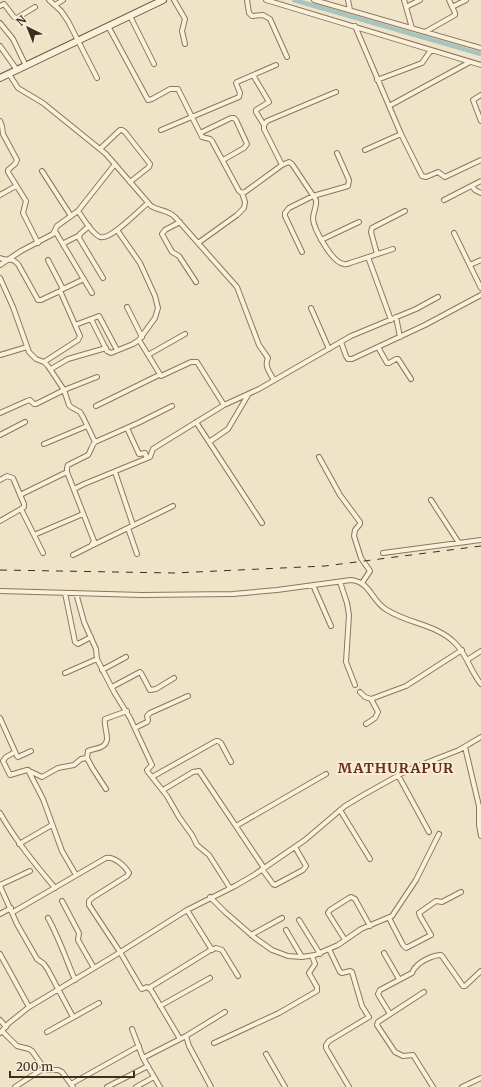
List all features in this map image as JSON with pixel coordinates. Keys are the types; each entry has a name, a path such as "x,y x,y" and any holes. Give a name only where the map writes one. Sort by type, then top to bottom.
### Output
{"main road":[{"path":"0,78 163,0"}],"street":[{"path":"49,0 61,11 68,21 97,78"},
{"path":"55,5 63,0"},
{"path":"174,0 185,19 182,31 185,44"},
{"path":"247,0 249,13 252,16 263,15 270,19 287,57"},
{"path":"266,0 481,65"},
{"path":"314,0 481,48"},
{"path":"348,0 350,10"},
{"path":"404,0 412,28"},
{"path":"406,6 420,0"},
{"path":"424,32 452,18 455,13 449,0"},
{"path":"452,7 466,0"},
{"path":"0,6 4,4 14,17 17,18 34,7"},
{"path":"130,16 154,64"},
{"path":"0,23 12,39 26,66"},
{"path":"108,26 148,100 170,89 178,89 200,133 204,138 212,141 242,193 245,202 244,208 237,215 198,242"},
{"path":"355,26 377,80 421,175 424,177 438,172 445,177 481,160"},
{"path":"0,46 16,70"},
{"path":"377,80 418,65 425,60 432,50"},
{"path":"389,106 470,62"},
{"path":"162,130 239,97 240,93 236,83 237,82 276,65"},
{"path":"9,74 18,88 38,99 100,149 155,209 172,213 237,287 259,345 268,358 266,365 274,380"},
{"path":"253,74 269,102 256,110 256,112 264,125 264,129 282,165"},
{"path":"264,125 267,122 336,92"},
{"path":"481,95 473,100 481,121"},
{"path":"200,133 231,118 236,120 247,144 244,148 223,160"},
{"path":"0,121 3,134 17,160 16,164 7,171 26,201 23,213 38,243"},
{"path":"100,149 120,130 125,132 150,164 149,167 130,182"},
{"path":"365,150 401,134"},
{"path":"302,252 285,213 289,208 313,196 346,187 350,183 337,153"},
{"path":"242,193 282,165 289,162 292,164 316,200 313,219 321,240 334,258 343,264 392,249"},
{"path":"0,265 53,234 57,226 78,211 115,164"},
{"path":"42,171 71,216"},
{"path":"444,200 481,181"},
{"path":"0,195 16,186"},
{"path":"472,186 481,193"},
{"path":"78,211 89,226 100,237 104,237 117,230 148,203"},
{"path":"377,254 371,232 372,228 405,211"},
{"path":"180,222 165,230 162,234 172,252 179,256 196,282"},
{"path":"321,240 359,222"},
{"path":"64,243 78,236 89,226"},
{"path":"91,319 109,352 133,344 140,339 157,313 157,303 140,263 117,230"},
{"path":"55,231 64,243 92,293"},
{"path":"454,234 480,285"},
{"path":"78,236 103,278"},
{"path":"368,257 391,320"},
{"path":"0,258 3,260 14,260 18,264 38,300 58,292 84,278"},
{"path":"48,260 63,289"},
{"path":"470,266 481,260"},
{"path":"0,278 13,307 27,347 32,356 44,362 51,369 64,390 69,405 80,412 95,442"},
{"path":"44,362 80,338 61,293 58,292"},
{"path":"341,342 346,356 348,359 352,359 425,325 481,295"},
{"path":"74,490 84,484 147,458 152,454 153,449 224,405 248,395 362,331 416,309 438,297"},
{"path":"127,307 140,339 159,375"},
{"path":"311,308 329,350"},
{"path":"75,326 96,316 100,318 117,350"},
{"path":"396,317 400,337"},
{"path":"148,355 185,334"},
{"path":"0,355 27,347"},
{"path":"378,347 387,363 398,359 411,379"},
{"path":"51,369 68,359 106,348"},
{"path":"96,406 159,375 165,376 191,362 197,362 224,405"},
{"path":"0,413 27,400 30,400 36,404 64,390 96,377"},
{"path":"209,442 228,428 248,395"},
{"path":"91,546 94,541 67,472 68,465 88,455 95,442 172,406"},
{"path":"0,435 25,422"},
{"path":"196,422 262,524"},
{"path":"44,444 87,426"},
{"path":"127,428 139,454 145,453 147,458"},
{"path":"319,458 340,495 360,522 355,530 354,536 361,558 370,572 362,583"},
{"path":"20,495 67,472"},
{"path":"115,472 133,525"},
{"path":"0,480 10,476 14,480 24,504 24,507 0,521"},
{"path":"431,500 459,543"},
{"path":"73,555 174,506"},
{"path":"21,509 43,553"},
{"path":"34,535 84,514"},
{"path":"128,528 137,554"},
{"path":"383,553 481,540"},
{"path":"0,591 76,594 233,594 255,593 351,580 358,581 367,588 380,606 386,610 443,633 462,650 473,674 481,684"},
{"path":"340,582 347,603 349,615 346,662 355,685"},
{"path":"313,586 331,626"},
{"path":"65,593 75,642 78,644 91,637"},
{"path":"76,594 84,622 96,649 97,659 127,711 151,763 151,767 148,770 192,835 197,845 209,855 230,888"},
{"path":"371,700 406,686 462,650"},
{"path":"467,660 481,651"},
{"path":"102,670 126,657"},
{"path":"65,673 97,659"},
{"path":"112,687 140,672 142,673 150,690 156,689 174,678"},
{"path":"360,692 371,700 378,712 375,718 366,724"},
{"path":"135,728 147,722 148,714 188,696"},
{"path":"106,789 93,769 88,758 88,750 101,747 106,743 107,738 104,722 105,719 127,711"},
{"path":"0,718 18,757 30,751"},
{"path":"0,732 5,729"},
{"path":"139,1046 72,1086 62,1072 44,1068 32,1051 17,1046 1,1032 29,1008 187,910 230,888 263,868 311,836 340,810 364,794 398,775 465,747 481,737"},
{"path":"152,777 216,741 221,743 231,762"},
{"path":"465,747 479,806 479,825 481,836"},
{"path":"15,752 6,757 3,761 8,773 12,775 27,770 42,777 58,768 74,765 81,759 88,758"},
{"path":"27,770 43,799 62,851 76,875"},
{"path":"162,790 193,772 200,771 275,885 303,870 306,866 295,847"},
{"path":"236,826 326,774"},
{"path":"398,775 429,832"},
{"path":"340,810 370,860"},
{"path":"0,813 19,844 55,888"},
{"path":"19,844 52,825"},
{"path":"210,897 225,912 264,945 288,956 302,957 320,954 361,929 389,918 395,912 416,880 439,834"},
{"path":"0,914 12,910 55,888 109,857 128,870 128,876 89,901 89,906 120,952 140,988 149,988 216,948 222,950 238,976"},
{"path":"30,871 0,886 17,924 37,959 44,964 48,970 73,1017"},
{"path":"389,918 403,946 408,948 431,935 419,913 436,901 442,902 462,892"},
{"path":"345,940 328,913 330,910 349,898 351,897 355,899 370,926"},
{"path":"62,901 79,933 78,940 94,968"},
{"path":"187,910 212,950"},
{"path":"48,918 57,934 63,954 75,980"},
{"path":"251,935 282,918"},
{"path":"299,920 320,954"},
{"path":"286,930 302,957"},
{"path":"329,949 340,972 352,972 362,1006 369,1017 377,1023 378,1027 395,1052 403,1056 413,1055 433,1087"},
{"path":"384,953 399,979"},
{"path":"0,954 29,1008"},
{"path":"390,1014 379,996 379,992 399,979 412,973 415,967 420,963 439,954 463,986 465,986 481,971"},
{"path":"214,1043 279,1013 317,991 317,987 310,974 315,964 312,956"},
{"path":"160,1006 210,978"},
{"path":"149,988 180,1039"},
{"path":"377,1023 424,992"},
{"path":"47,1032 98,1003"},
{"path":"143,1058 186,1036 225,1012"},
{"path":"349,1087 326,1048 326,1045 329,1040 369,1017"},
{"path":"0,1020 6,1027"},
{"path":"132,1029 143,1058 160,1087"},
{"path":"186,1036 189,1046 211,1087"},
{"path":"266,1054 285,1087"},
{"path":"107,1087 148,1066"},
{"path":"15,1087 44,1068"},
{"path":"136,1087 154,1077"},
{"path":"462,1087 481,1078"}],"waterway":[{"path":"294,0 481,54"}],"railway":[{"path":"0,570 174,573 325,566 481,546"}],"district":[{"name":"MATHURAPUR","path":"396,768"}]}
